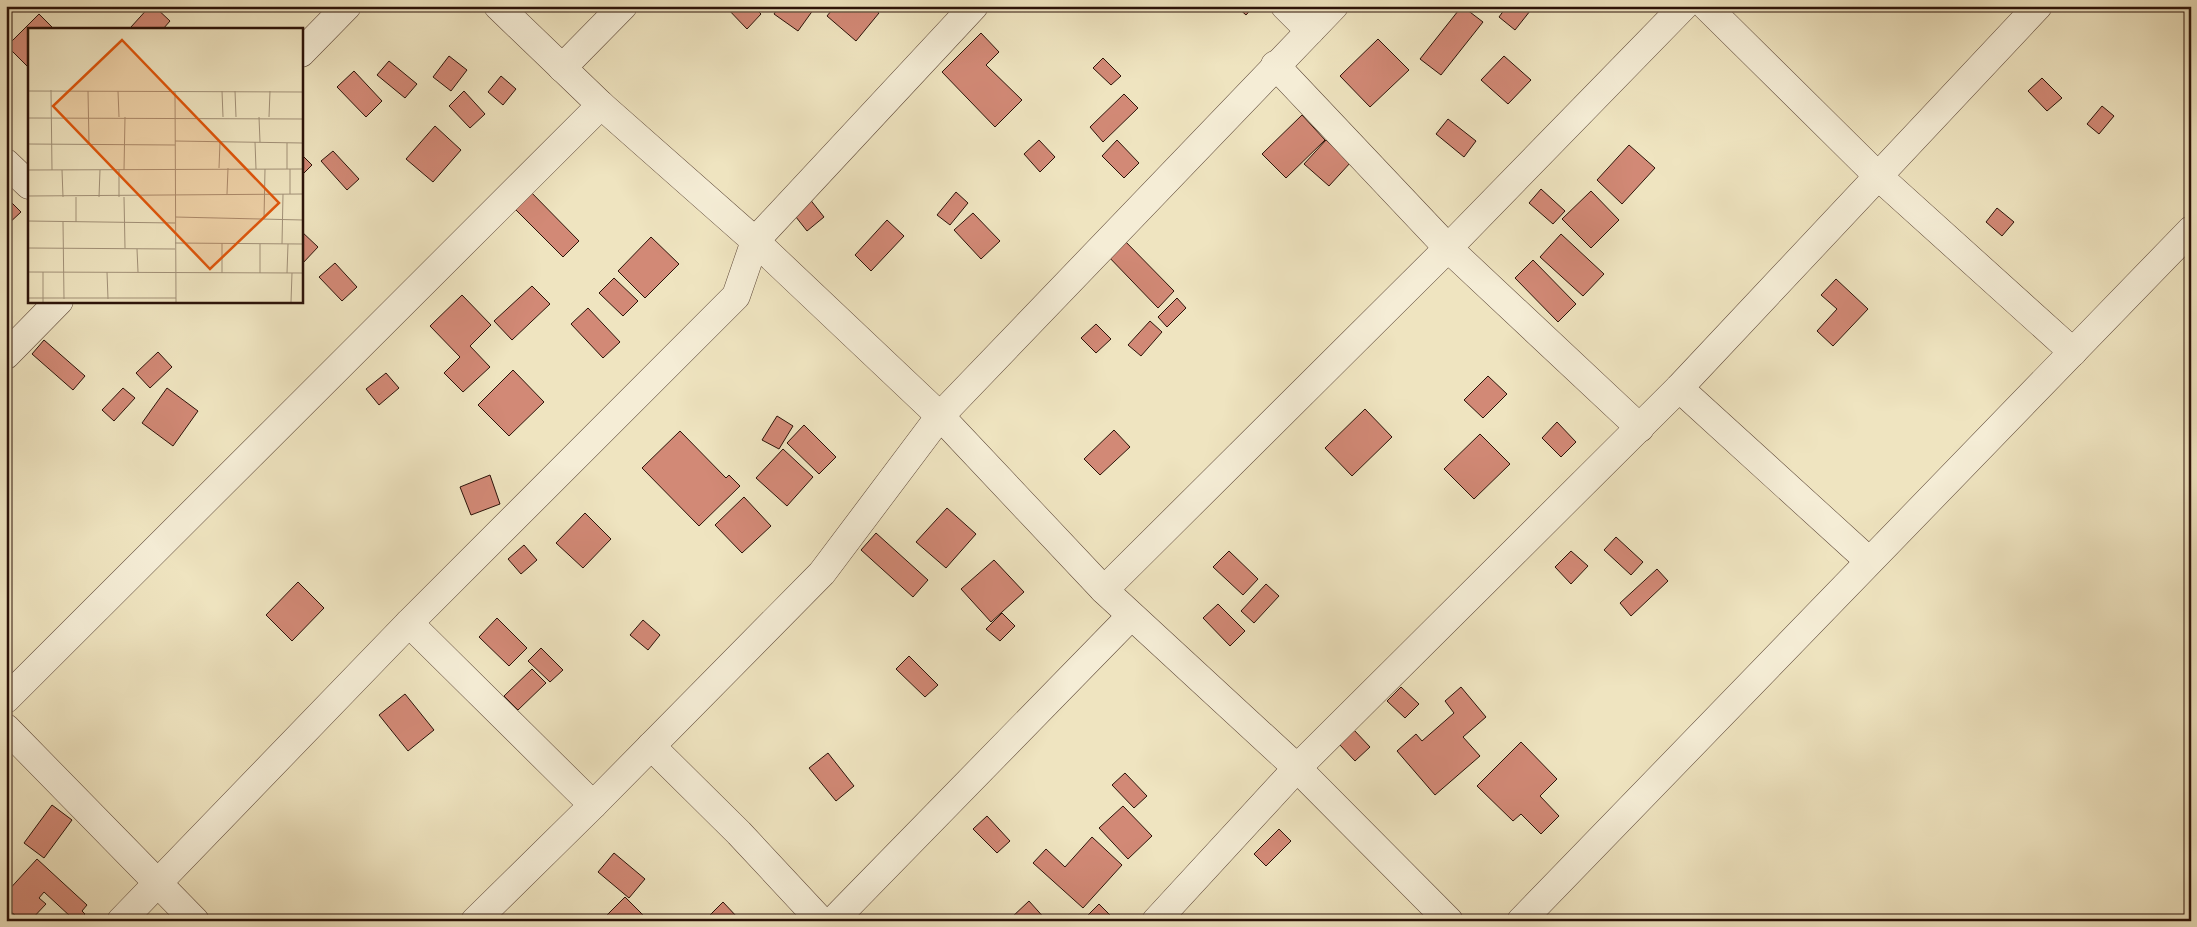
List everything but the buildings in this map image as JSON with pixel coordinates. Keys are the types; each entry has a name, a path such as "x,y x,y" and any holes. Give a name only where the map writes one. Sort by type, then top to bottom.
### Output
{"street":[{"path":"302,52 347,6"},
{"path":"498,6 601,105 755,241 940,416 1104,590 1297,768 1449,921"},
{"path":"562,68 623,6"},
{"path":"121,921 409,623 736,296 755,241 974,6"},
{"path":"1285,6 1310,31"},
{"path":"475,921 593,805 822,573 940,416 1275,65 1334,6"},
{"path":"1104,590 1448,248 1684,6"},
{"path":"1706,6 1878,176 2072,352"},
{"path":"1156,921 1297,768 1679,388 2038,6"},
{"path":"1275,65 1448,248 1640,428"},
{"path":"6,699 601,105"},
{"path":"6,163 28,184"},
{"path":"1521,921 2191,230"},
{"path":"6,355 58,302"},
{"path":"1679,388 1869,561"},
{"path":"833,921 1131,616"},
{"path":"409,623 593,805"},
{"path":"6,728 195,921"},
{"path":"651,746 739,832 821,921"}]}
